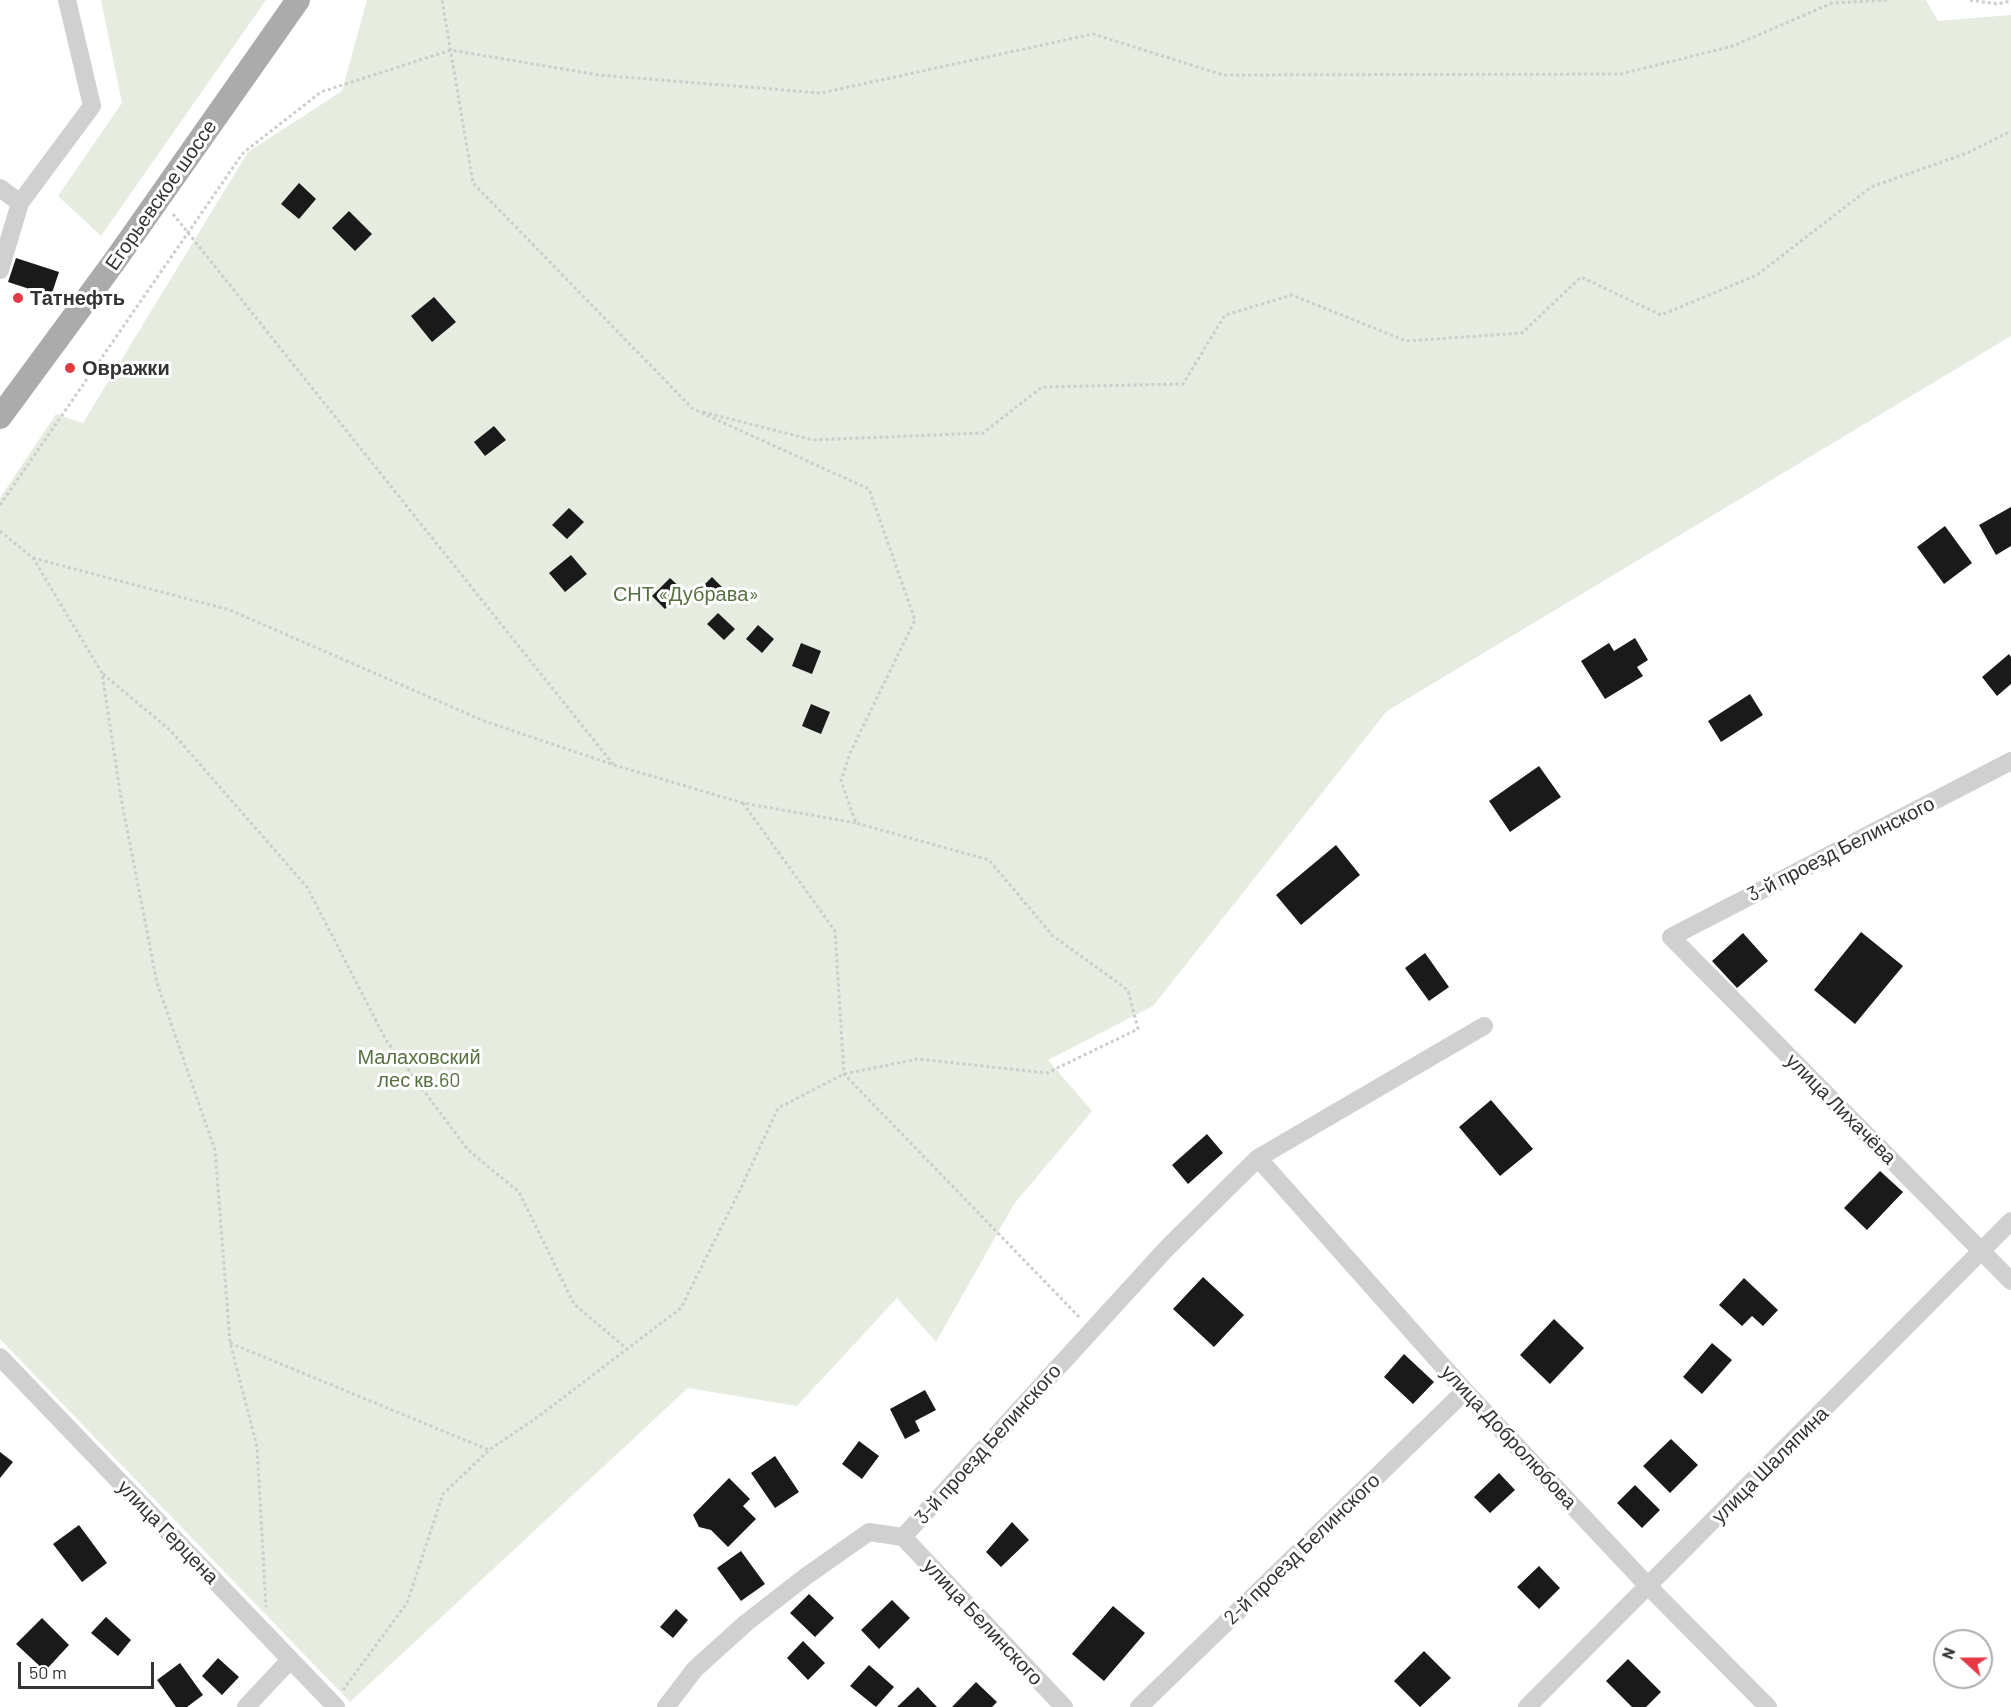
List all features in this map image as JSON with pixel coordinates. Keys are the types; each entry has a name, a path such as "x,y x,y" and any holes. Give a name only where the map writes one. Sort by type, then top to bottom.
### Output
{"main road":[{"name":"Егорьевское шоссе","path":"0,417 114,262 298,0"}],"street":[{"path":"0,270 20,203 92,106 67,0"},
{"path":"0,188 20,203"},
{"name":"3-й проезд Белинского","path":"1671,937 2011,761"},
{"name":"улица Лихачёва","path":"1671,937 2011,1281"},
{"name":"3-й проезд Белинского","path":"666,1707 695,1669 746,1623 805,1577 868,1532 903,1537 1167,1248 1258,1158 1485,1026"},
{"name":"улица Добролюбова","path":"1258,1158 1465,1391 1648,1586 1768,1707"},
{"name":"улица Шаляпина","path":"1527,1707 2011,1221"},
{"name":"улица Герцена","path":"0,1357 334,1705"},
{"name":"2-й проезд Белинского","path":"1139,1707 1465,1391"},
{"name":"улица Белинского","path":"903,1537 1064,1707"},
{"path":"246,1707 290,1660"}],"path":[{"path":"442,0 473,183 693,409 869,489 915,620 850,753 841,781 856,823"},
{"path":"0,505 243,153 321,92 451,50 599,75 821,93 1093,34 1223,75 1621,74 1733,46 1832,3 1888,0"},
{"path":"1970,0 1997,4 2011,1"},
{"path":"693,409 813,440 983,433 1042,387 1183,384 1225,315 1292,295 1406,341 1522,333 1581,277 1661,315 1757,275 1871,187 1966,153 2011,131"},
{"path":"160,196 186,233 614,765"},
{"path":"0,531 33,558 102,673 170,730 307,886 386,1040 468,1150 519,1192 574,1304 627,1349"},
{"path":"33,558 230,610 484,721 614,765 742,803 856,823 989,860 1053,936 1128,990 1138,1029 1047,1072 918,1059 844,1074 778,1108 681,1308 539,1416 489,1450 443,1494 407,1603 334,1705"},
{"path":"102,673 121,798 157,983 215,1150 230,1342 257,1447 268,1636"},
{"path":"742,803 836,931 844,1074 1092,1330"},
{"path":"230,1342 489,1450"}],"green space":[{"path":"101,0 266,0 101,236 58,196 122,103"},
{"name":"Малаховский лес кв.60","path":"367,0 1926,0 1938,21 2011,15 2011,336 1387,711 1153,1006 1048,1060 1092,1111 1014,1204 936,1342 897,1298 797,1406 688,1388 350,1702 0,1339 0,498 56,414 83,423 248,152 342,91"}],"building":[{"path":"299,183 316,199 299,219 281,204"},
{"path":"349,211 372,234 355,251 332,228"},
{"path":"16,258 59,272 51,296 8,282"},
{"path":"434,297 456,322 432,342 411,316"},
{"path":"494,426 506,440 485,456 474,442"},
{"path":"2011,507 2011,546 1996,555 1979,525"},
{"path":"569,508 584,522 567,539 552,525"},
{"path":"1945,526 1972,563 1944,584 1917,547"},
{"path":"571,555 587,574 565,592 549,573"},
{"path":"712,577 723,588 707,604 696,593"},
{"path":"670,578 683,590 665,609 652,596"},
{"path":"718,613 735,629 724,640 707,624"},
{"path":"758,625 774,639 762,653 746,639"},
{"path":"1635,638 1648,660 1637,667 1643,676 1605,699 1581,661 1609,643 1614,651"},
{"path":"801,643 821,651 812,674 792,666"},
{"path":"2009,654 2011,684 1997,696 1982,677"},
{"path":"1750,694 1763,715 1721,742 1708,721"},
{"path":"811,704 830,712 821,734 802,726"},
{"path":"1539,766 1561,797 1510,832 1489,801"},
{"path":"1336,845 1360,875 1301,925 1276,895"},
{"path":"1861,932 1903,966 1855,1024 1814,990"},
{"path":"1743,933 1768,961 1737,988 1712,961"},
{"path":"1425,953 1449,987 1429,1001 1405,968"},
{"path":"1491,1100 1533,1149 1500,1176 1459,1127"},
{"path":"1207,1134 1223,1153 1188,1184 1172,1165"},
{"path":"1880,1171 1903,1192 1867,1230 1844,1208"},
{"path":"1203,1277 1244,1315 1214,1347 1173,1309"},
{"path":"1744,1278 1778,1310 1763,1326 1752,1316 1742,1326 1719,1305"},
{"path":"1554,1319 1584,1348 1550,1384 1520,1355"},
{"path":"1712,1343 1732,1360 1702,1394 1683,1377"},
{"path":"1404,1354 1434,1382 1413,1404 1384,1377"},
{"path":"925,1390 936,1410 915,1421 920,1431 905,1439 890,1409"},
{"path":"1671,1439 1698,1465 1670,1493 1643,1466"},
{"path":"859,1441 879,1456 862,1479 842,1464"},
{"path":"0,1452 13,1462 0,1478"},
{"path":"775,1456 799,1492 775,1508 751,1473"},
{"path":"1499,1473 1515,1490 1490,1513 1474,1497"},
{"path":"729,1478 750,1499 743,1506 756,1519 728,1547 711,1530 699,1527 693,1515"},
{"path":"1635,1485 1660,1510 1642,1528 1617,1503"},
{"path":"1012,1522 1029,1540 1001,1567 986,1552"},
{"path":"79,1525 107,1563 82,1582 53,1544"},
{"path":"741,1551 765,1584 741,1601 717,1568"},
{"path":"1539,1566 1560,1588 1539,1609 1517,1587"},
{"path":"809,1594 834,1618 815,1637 790,1613"},
{"path":"892,1600 910,1618 879,1649 861,1630"},
{"path":"1113,1606 1145,1633 1104,1681 1072,1654"},
{"path":"676,1609 688,1620 673,1638 660,1627"},
{"path":"106,1617 131,1640 118,1656 91,1633"},
{"path":"42,1618 69,1645 45,1671 16,1644"},
{"path":"803,1641 825,1663 808,1680 787,1658"},
{"path":"1424,1651 1451,1678 1420,1707 1394,1681"},
{"path":"218,1658 239,1677 222,1695 202,1676"},
{"path":"1628,1659 1661,1692 1646,1707 1632,1707 1606,1681"},
{"path":"180,1663 203,1695 187,1707 176,1707 157,1680"},
{"path":"869,1665 894,1687 876,1707 850,1686"},
{"path":"976,1682 997,1702 992,1707 952,1707"},
{"path":"918,1687 937,1707 897,1707"}],"place":[{"name":"Татнефть","path":"18,298"},
{"name":"Овражки","path":"70,368"}],"park label":[{"name":"СНТ «Дубрава»","path":"686,594"}]}
